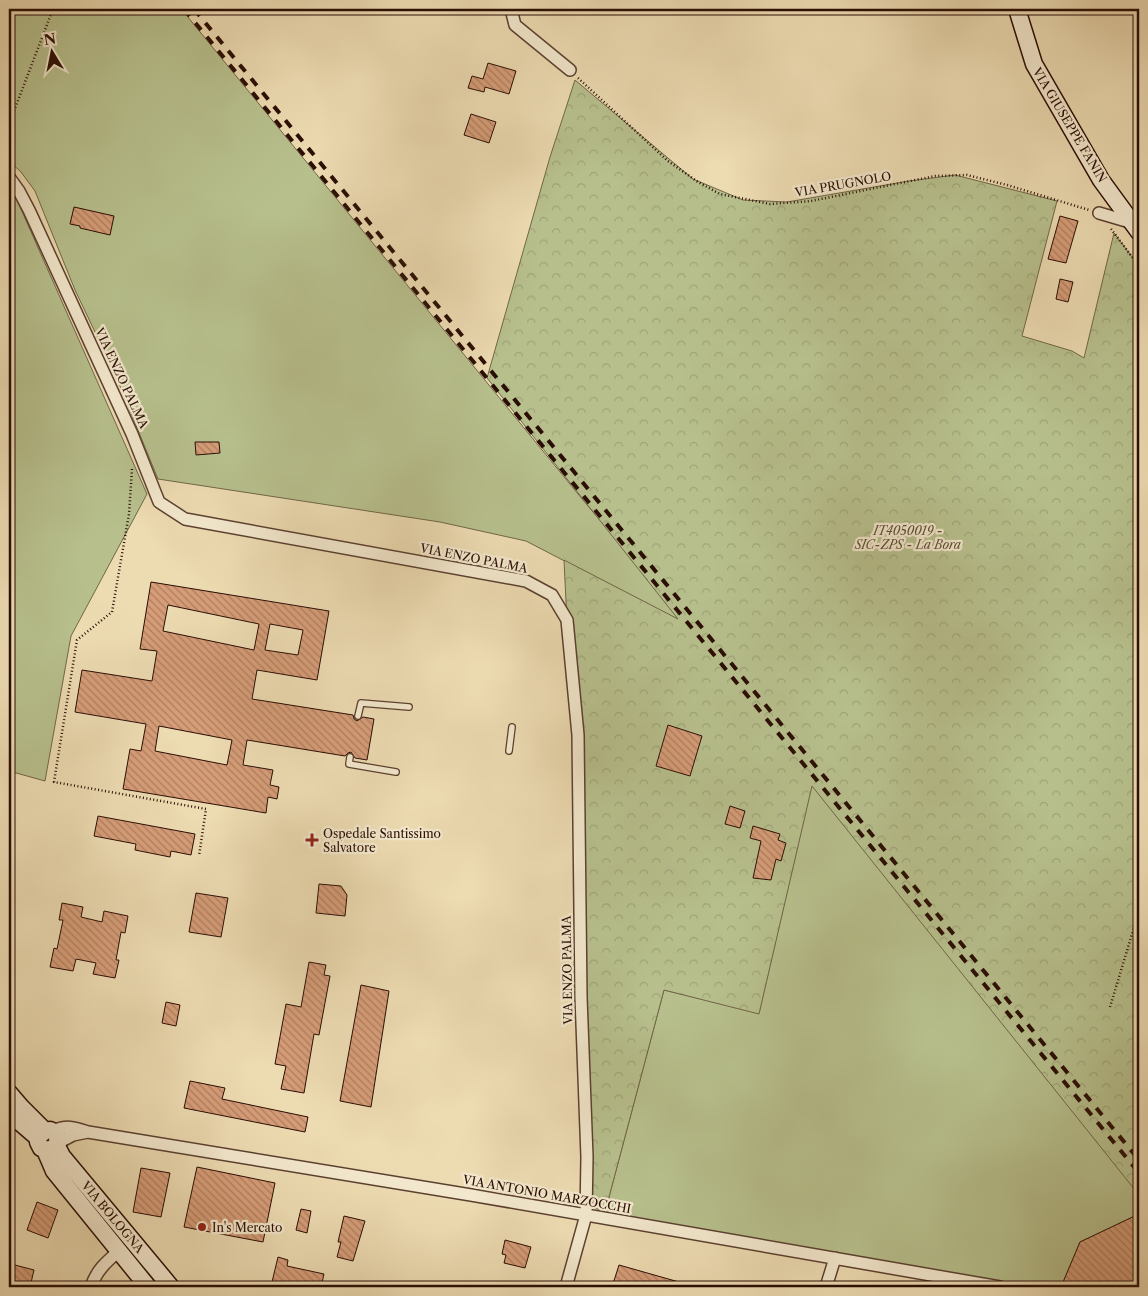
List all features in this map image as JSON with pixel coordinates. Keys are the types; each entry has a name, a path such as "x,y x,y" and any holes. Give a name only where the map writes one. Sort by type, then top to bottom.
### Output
{"main road":[{"name":"VIA GIUSEPPE FANIN","path":"1017,9 1034,64 1101,180 1136,228"},
{"name":"VIA BOLOGNA","path":"9,1093 172,1287"},
{"name":"VIA BOLOGNA","path":"9,1113 49,1140 54,1171 148,1287"}],"street":[{"path":"511,9 515,25 570,70"},
{"name":"VIA ENZO PALMA","path":"9,177 29,210 132,434 159,502 185,519 526,581 552,595 567,620 578,735 586,1215 566,1287"},
{"path":"1099,213 1136,228"},
{"name":"VIA ANTONIO MARZOCCHI","path":"49,1140 63,1127 74,1126 88,1132 586,1215 1000,1287"},
{"path":"91,1287 96,1274 103,1264 119,1251"},
{"path":"826,1287 834,1258"}],"lane":[{"path":"358,716 360,703 409,707"},
{"path":"509,751 512,727"},
{"path":"350,757 349,764 396,772"}],"path":[{"path":"9,124 53,9"},
{"name":"VIA PRUGNOLO","path":"570,70 668,161 698,182 720,194 770,204 811,201 935,176 967,176 1099,213"},
{"path":"1099,213 1139,266"},
{"path":"132,465 129,514 112,612 77,640 54,782 206,809 199,856"},
{"path":"1110,1007 1139,911"}],"green space":[{"path":"9,9 189,9 187,16 583,500 688,625 526,541 440,522 158,479 115,374 75,290 35,191 21,172 9,161"},
{"name":"IT4050019 - SIC-ZPS - La Bora","path":"575,80 693,179 743,200 787,202 955,175 1057,201 1022,336 1072,351 1084,358 1114,233 1139,266 1139,1195 812,786 759,1014 664,990 605,1212 585,1204 578,851 564,560 678,619 487,378 550,157"},
{"path":"9,188 13,191 147,494 71,636 45,781 9,771"},
{"path":"813,779 1139,1178 1139,1214 1080,1242 1061,1287 1034,1287 838,1256 605,1212 664,990 759,1013"}],"building":[{"path":"488,63 516,71 509,94 485,87 484,92 468,88 472,76 483,79"},
{"path":"471,114 496,122 489,143 464,135"},
{"path":"74,207 114,216 110,235 70,224"},
{"path":"1060,216 1078,221 1066,263 1048,259"},
{"path":"1060,279 1073,282 1068,302 1056,299"},
{"path":"195,442 219,442 220,453 196,455"},
{"path":"151,582 329,611 317,680 257,670 252,699 353,715 357,721 363,717 374,719 367,760 355,758 351,752 345,756 247,740 243,765 273,770 270,785 279,787 277,799 268,797 266,813 123,789 130,749 141,751 146,724 75,712 82,670 152,681 157,651 140,649","holes":["168,605 259,624 254,650 163,631","270,624 303,630 298,655 265,650","159,726 232,740 227,765 155,751"]},
{"path":"668,725 702,736 690,776 656,766"},
{"path":"730,806 745,811 740,828 725,824"},
{"path":"98,816 195,834 191,855 171,851 170,857 135,850 136,844 94,836"},
{"path":"753,826 780,834 778,840 786,843 781,861 776,859 771,880 753,878 761,841 750,838"},
{"path":"319,884 341,886 347,895 345,916 316,913"},
{"path":"196,893 228,898 221,937 189,932"},
{"path":"62,903 83,907 81,917 102,922 104,911 128,916 125,933 121,932 116,960 119,960 115,978 93,974 96,963 76,959 73,971 50,967 54,948 57,949 63,920 59,920"},
{"path":"309,962 326,965 324,975 330,976 319,1035 314,1034 304,1093 281,1089 286,1066 275,1064 286,1004 301,1007"},
{"path":"361,985 389,991 371,1107 340,1101"},
{"path":"166,1002 180,1005 176,1026 162,1023"},
{"path":"190,1081 225,1088 222,1099 308,1117 305,1132 184,1108"},
{"path":"197,1167 275,1183 263,1242 184,1227"},
{"path":"141,1168 170,1173 161,1217 133,1212"},
{"path":"37,1202 58,1210 48,1238 27,1230"},
{"path":"301,1209 311,1211 307,1233 296,1230"},
{"path":"1139,1214 1139,1287 1061,1287 1080,1242"},
{"path":"344,1216 365,1221 353,1261 337,1257 341,1242 338,1242"},
{"path":"505,1240 531,1247 525,1268 504,1263 506,1255 502,1254"},
{"path":"278,1257 288,1260 287,1266 324,1274 321,1287 297,1287 272,1282"},
{"path":"11,1264 34,1270 30,1287 9,1287"},
{"path":"619,1265 686,1284 686,1287 612,1287"}],"railway":[{"path":"184,9 1139,1173"},
{"path":"194,9 1139,1160"}],"place":[{"name":"Ospedale Santissimo Salvatore","path":"312,840"},
{"name":"In's Mercato","path":"202,1227"}]}
